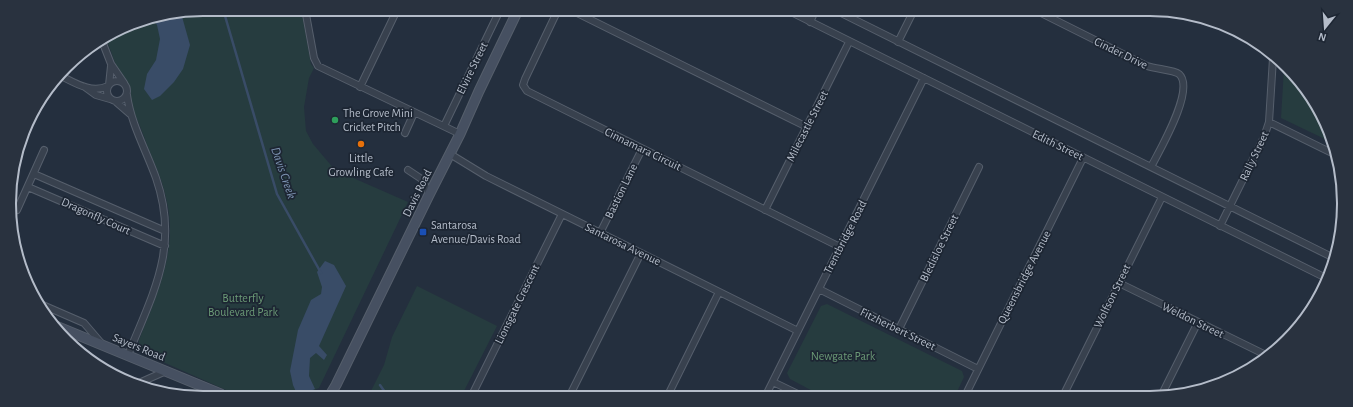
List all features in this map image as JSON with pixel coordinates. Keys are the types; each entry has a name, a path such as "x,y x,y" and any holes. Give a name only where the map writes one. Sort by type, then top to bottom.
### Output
{"street":[{"path":"306,16 316,64 321,68 460,134"},
{"path":"360,87 394,16"},
{"name":"Elvire Street","path":"444,126 497,16"},
{"name":"Davis Road","path":"335,390 460,134 515,16"},
{"name":"Cinnamara Circuit","path":"554,16 525,79 523,85 525,90 840,247"},
{"path":"583,16 807,127"},
{"name":"Edith Street","path":"799,16 1322,276"},
{"path":"810,22 813,16"},
{"name":"Edith Street","path":"846,16 1330,256"},
{"path":"898,42 911,16"},
{"name":"Cinder Drive","path":"1047,16 1147,66 1172,71 1181,75 1183,80 1182,102 1151,167"},
{"name":"Milecastle Street","path":"765,210 849,42"},
{"path":"104,45 111,64 128,91 127,95 130,114 160,191 163,205 165,231 163,261 158,281 128,356"},
{"path":"111,64 107,93 112,100 130,114"},
{"name":"Rally Street","path":"1220,226 1270,122 1274,64"},
{"path":"65,78 84,87 96,95 112,100 121,101 127,95"},
{"name":"Trentbridge Road","path":"768,391 924,78"},
{"path":"84,87 99,89 115,81 119,81 125,85"},
{"path":"405,133 414,113"},
{"path":"1270,122 1330,152"},
{"name":"Bastion Lane","path":"600,233 642,149"},
{"path":"17,210 44,150"},
{"name":"Santarosa Avenue","path":"450,154 486,176 798,331"},
{"name":"Queensbridge Avenue","path":"967,391 1083,158"},
{"name":"Bledisloe Street","path":"898,329 979,167"},
{"path":"408,170 423,180 429,195"},
{"name":"Dragonfly Court","path":"34,174 165,231"},
{"name":"Dragonfly Court","path":"28,186 165,246"},
{"name":"Wolfson Street","path":"1065,391 1162,197"},
{"name":"Lionsgate Crescent","path":"474,391 562,214"},
{"path":"572,391 641,253"},
{"name":"Weldon Street","path":"1119,283 1262,353"},
{"name":"Fitzherbert Street","path":"819,290 978,369"},
{"path":"670,391 720,292"},
{"name":"Sayers Road","path":"47,306 84,323 103,345"},
{"path":"1164,391 1198,322"},
{"name":"Sayers Road","path":"66,330 215,391"},
{"name":"Sayers Road","path":"143,381 166,371"},
{"path":"773,382 792,391"}],"green space":[{"name":"Butterfly Boulevard Park","path":"191,16 302,16 311,64 314,68 309,78 304,107 306,131 313,144 335,170 408,202 319,388 312,391 228,391 145,354 139,348 139,340 153,306 164,271 170,235 169,217 162,181 132,109 130,86 118,71 108,43 132,30 155,22"},
{"path":"1284,73 1298,89 1312,110 1326,139 1281,118"},
{"path":"417,286 497,326 464,391 371,391 384,365 392,337"},
{"name":"Newgate Park","path":"827,304 962,371 964,377 957,391 813,391 790,379 787,373 821,306"}],"water":[{"path":"182,17 190,45 183,69 174,82 160,96 152,100 144,89 147,74 156,60 160,39 155,22"},
{"path":"325,261 334,265 346,286 319,346 327,355 324,360 316,353 310,358 309,376 315,389 311,391 296,391 290,371 298,330 311,300 321,294 322,287 317,272"}],"waterway":[{"name":"Davis Creek","path":"225,16 277,194 321,273"},
{"name":"Davis Creek","path":"380,385 384,391"}],"place":[{"name":"The Grove Mini Cricket Pitch","path":"335,120"},
{"name":"Little Growling Cafe","path":"361,144"},
{"name":"Santarosa Avenue/Davis Road","path":"423,232"}]}
